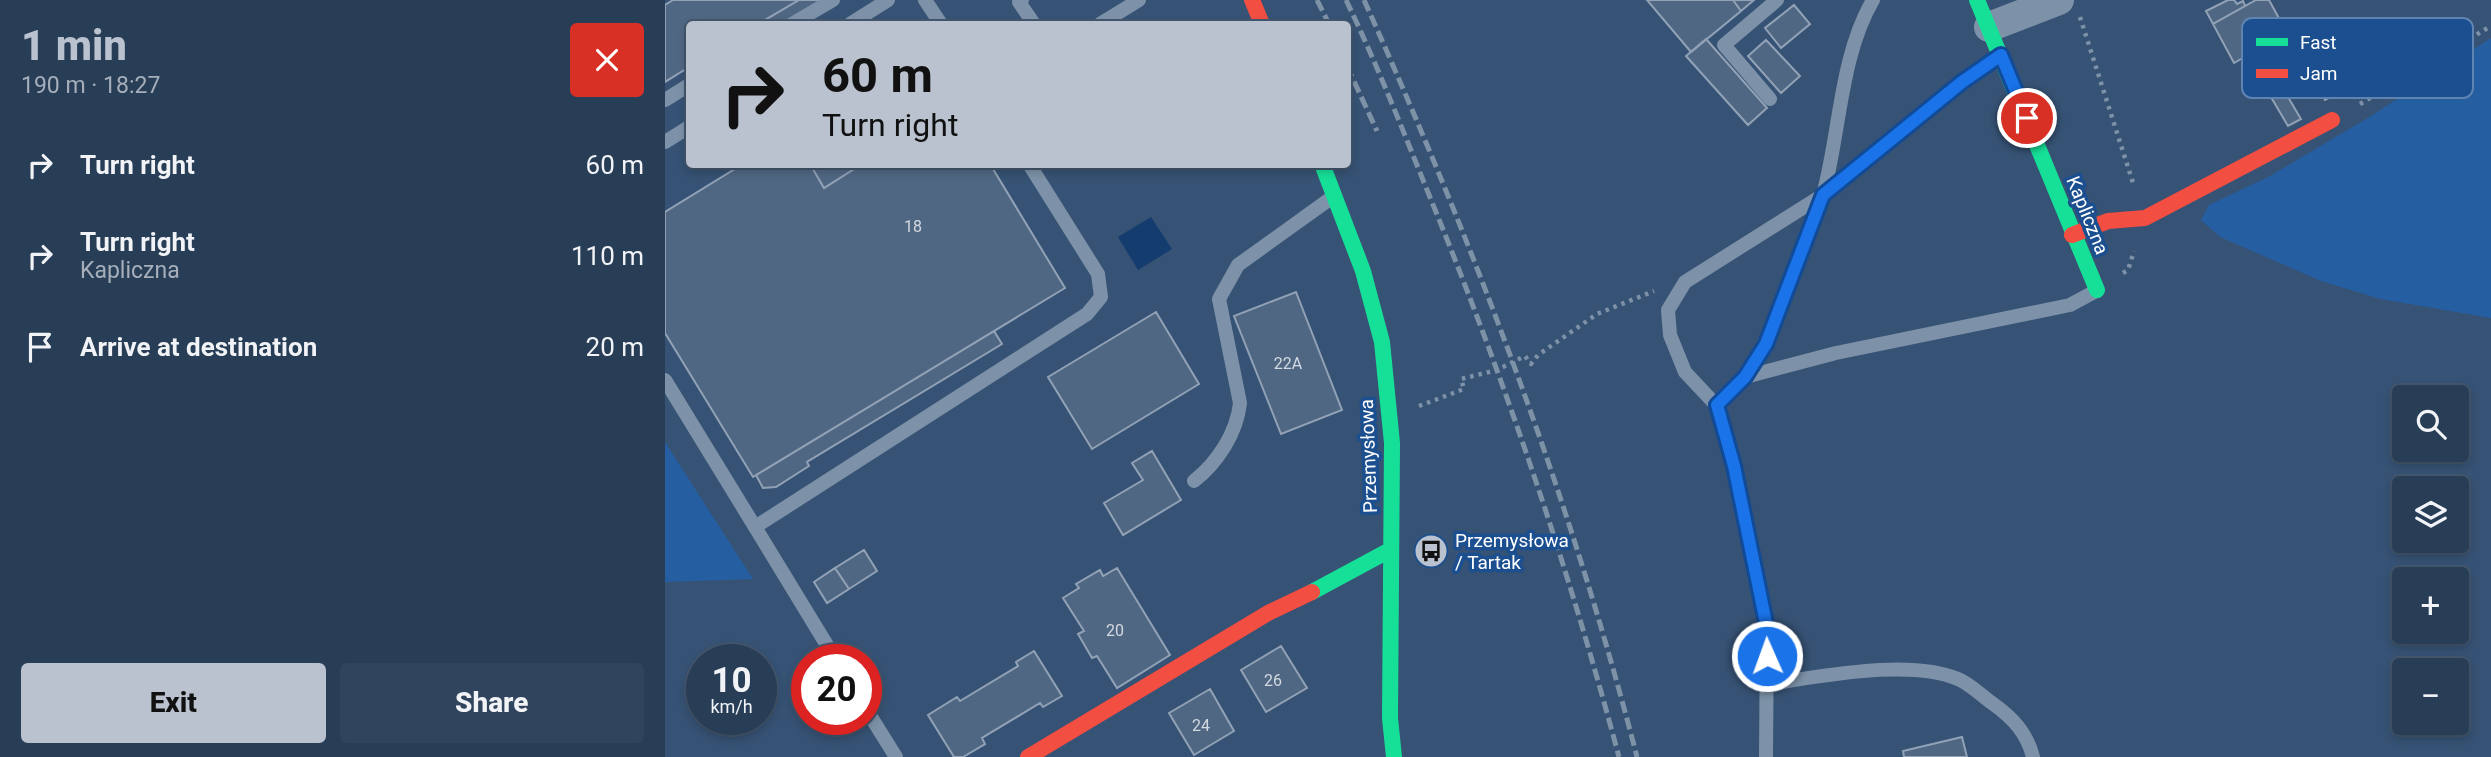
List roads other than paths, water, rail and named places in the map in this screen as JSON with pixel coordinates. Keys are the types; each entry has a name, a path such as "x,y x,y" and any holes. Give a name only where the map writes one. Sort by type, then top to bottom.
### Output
{"street":[{"path":"1252,0 1261,21"},
{"name":"Kapliczna","path":"1977,0 2097,290"},
{"path":"1989,27 2069,6"},
{"path":"2072,235 2108,221 2145,218 2332,120"},
{"name":"Przemysłowa","path":"1324,168 1363,271 1382,342 1392,443 1390,718 1394,757"},
{"path":"1028,757 1268,612 1329,584 1390,550"}],"lane":[{"path":"797,21 833,0"},
{"path":"855,21 888,0"},
{"path":"925,0 939,21"},
{"path":"1022,0 1019,2 1032,21"},
{"path":"1105,21 1139,0"},
{"path":"1770,99 1724,45 1777,0"},
{"path":"1717,405 1745,377 1766,344 1823,195 1833,156 1851,54 1859,27 1873,0"},
{"path":"1766,757 1767,628 1734,466 1717,405 1685,372 1670,335 1668,310 1685,282 1823,195 1962,82 2001,55"},
{"path":"665,100 686,87"},
{"path":"665,142 686,129"},
{"path":"755,527 1087,314 1101,297 1098,274 1032,168"},
{"path":"1193,481 1210,468 1238,420 1240,403 1219,299 1238,265 1335,196"},
{"path":"1745,377 1836,353 2070,305 2097,290"},
{"path":"665,380 826,644"},
{"path":"1767,684 1854,672 1925,670 1959,679 2007,714 2028,738 2033,757"},
{"path":"882,735 896,757"}],"railway":[{"path":"1317,0 1328,21"},
{"path":"1346,0 1406,138 1507,397 1578,612 1619,757"},
{"path":"1364,0 1444,185 1517,373 1582,563 1637,757"},
{"path":"1351,75 1377,131"}],"place":[{"name":"Przemysłowa / Tartak","path":"1431,551"}]}
